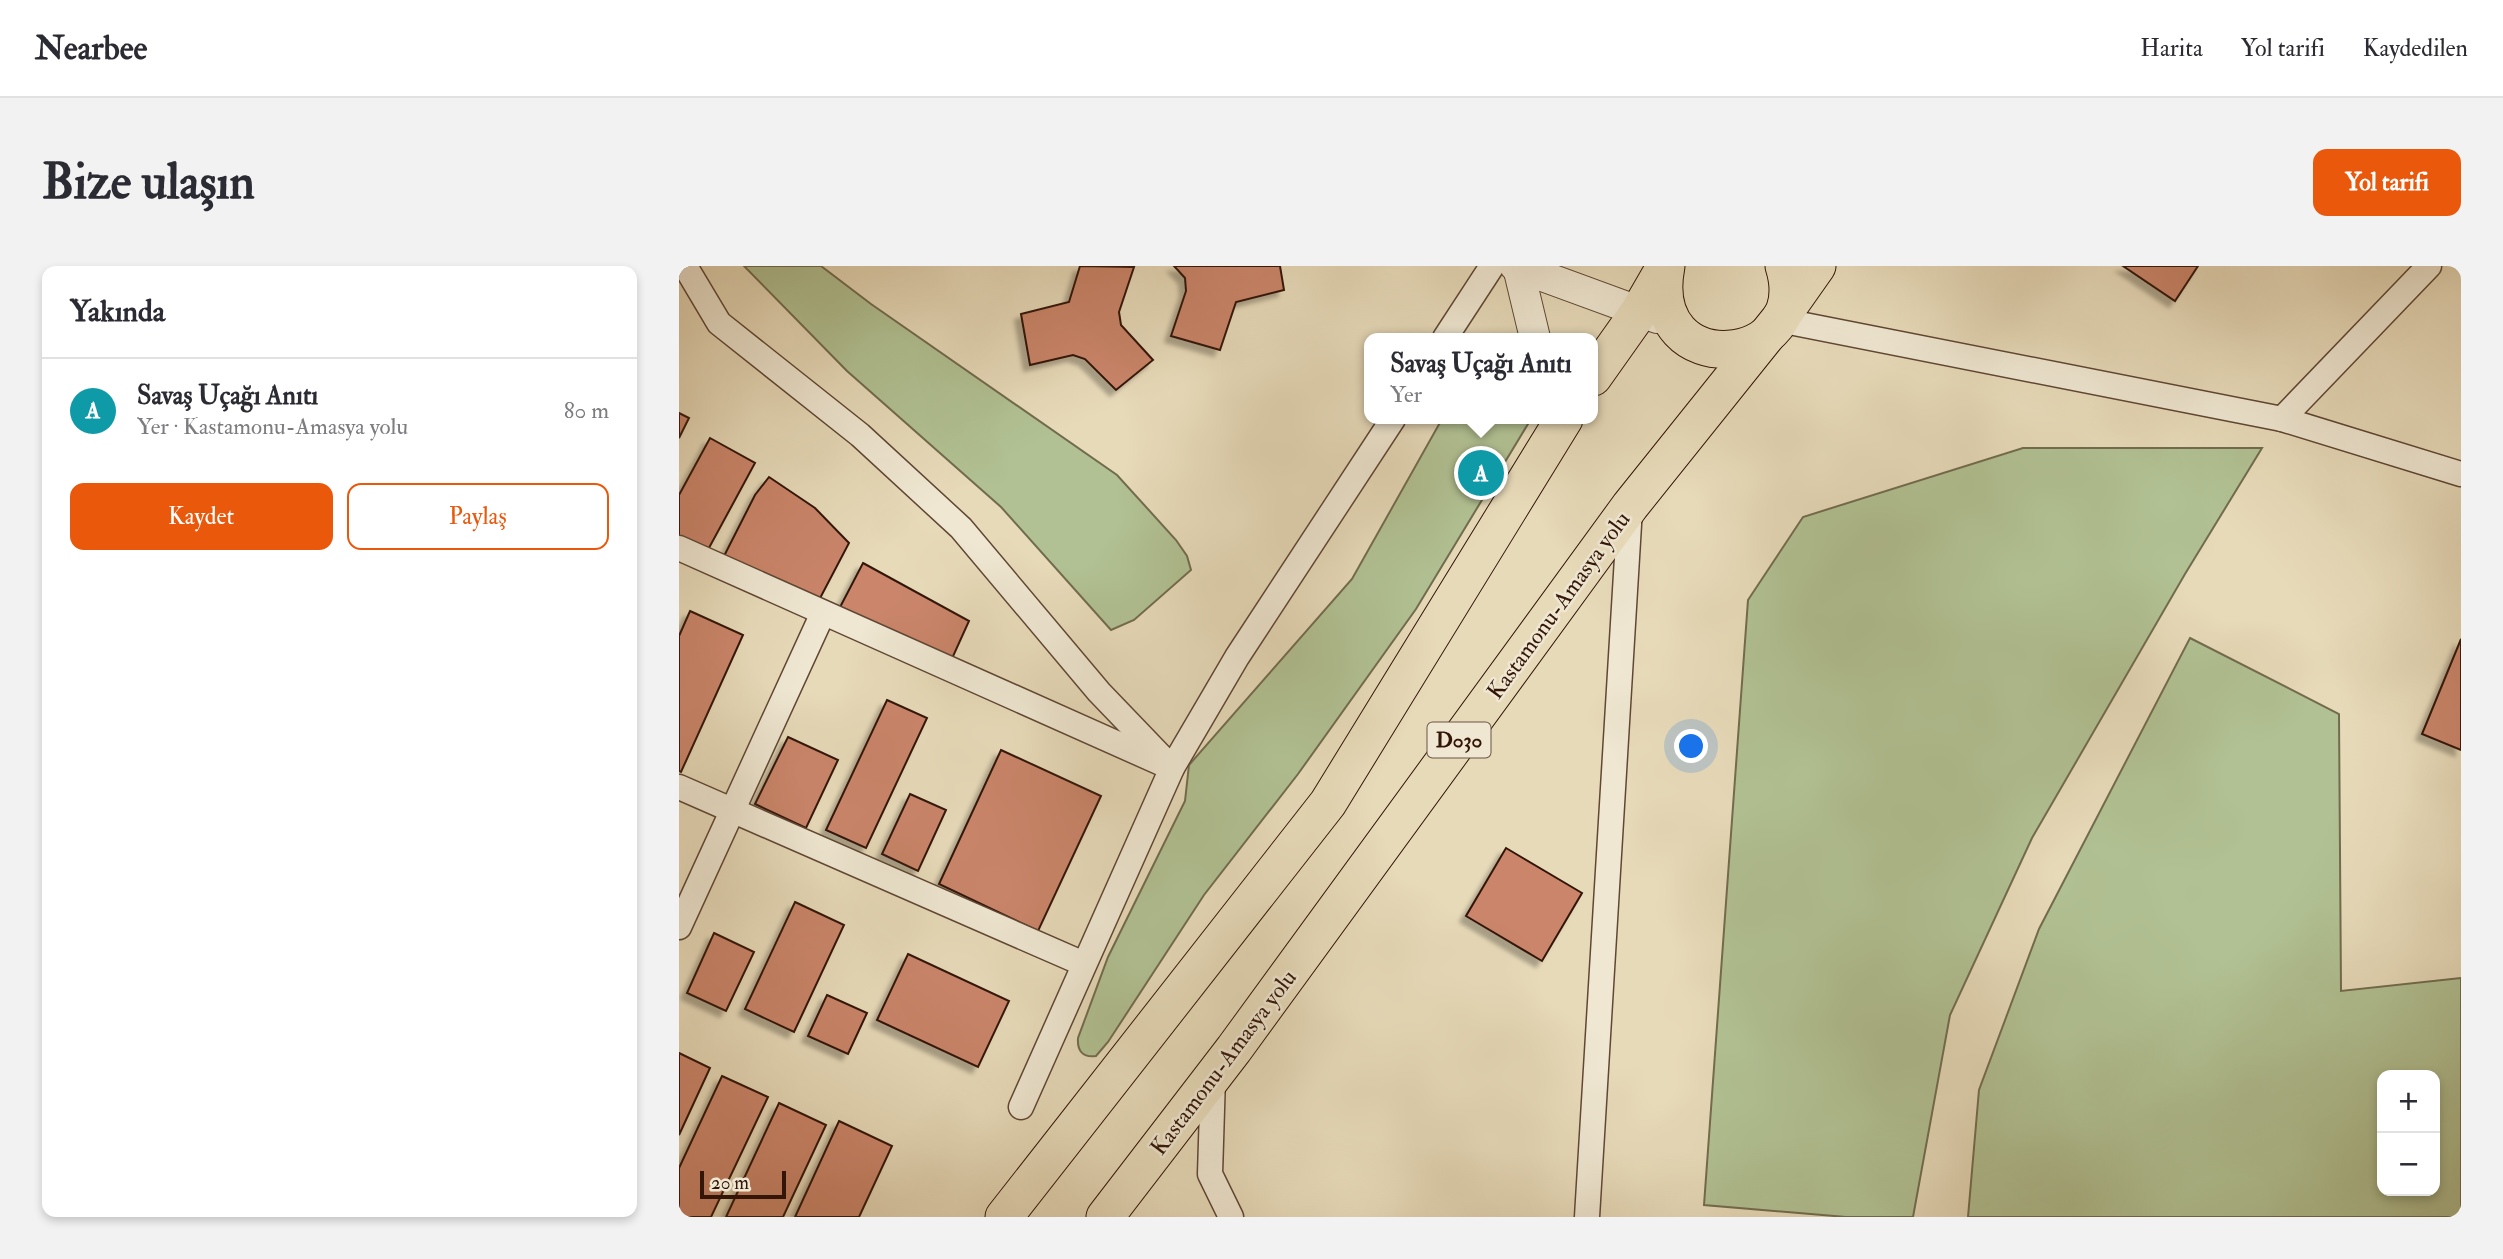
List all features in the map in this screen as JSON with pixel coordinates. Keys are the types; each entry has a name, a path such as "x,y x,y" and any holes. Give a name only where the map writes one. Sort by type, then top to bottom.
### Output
{"main road":[{"path":"1598,370 1639,312 1666,266"},
{"path":"1666,266 1663,286 1665,306 1674,324 1698,344 1728,351 1748,347 1766,336 1779,320 1787,301 1788,279 1784,266"},
{"name":"Kastamonu-Amasya yolu","path":"1105,1217 1213,1077 1630,506 1779,320 1817,266"},
{"path":"1004,1217 1328,803 1557,424"}],"street":[{"path":"685,266 719,323 860,436 961,528 1099,692 1171,768"},
{"path":"1513,266 1674,324"},
{"path":"1450,333 1513,266"},
{"path":"1513,266 1533,333"},
{"path":"2282,419 2429,266"},
{"path":"1779,320 2282,419 2461,474"},
{"path":"1021,1107 1171,768 1237,657 1390,424"},
{"path":"1587,1217 1630,506"},
{"path":"679,548 1171,768"},
{"path":"679,927 823,612"},
{"path":"679,787 1084,964"},
{"path":"1213,1077 1210,1174 1231,1217"}],"green space":[{"path":"744,266 821,266 871,304 1117,475 1176,540 1187,556 1191,570 1134,620 1111,630 1001,507 847,371"},
{"path":"1439,424 1528,424 1416,609 1298,774 1204,895 1108,1042 1096,1056 1084,1055 1080,1050 1078,1038 1108,957 1185,801 1189,765 1352,579"},
{"path":"2023,448 2262,448 2185,574 2032,838 1950,1015 1913,1217 1846,1217 1704,1205 1748,600 1803,517"},
{"path":"2190,638 2339,714 2341,991 2461,978 2461,1217 1968,1217 1979,1090 2039,929"}],"building":[{"path":"1080,266 1134,267 1119,312 1121,325 1153,360 1116,390 1085,359 1073,355 1030,365 1021,314 1069,302"},
{"path":"1174,266 1280,266 1284,290 1236,302 1220,350 1171,336 1186,291 1185,278"},
{"path":"2123,266 2198,266 2175,301"},
{"path":"679,413 689,418 679,438"},
{"path":"710,438 755,463 703,559 679,546 679,495"},
{"path":"769,477 815,508 849,543 817,604 724,556 755,495"},
{"path":"863,563 969,621 950,663 838,611"},
{"path":"690,611 743,635 681,772 679,636"},
{"path":"2461,639 2461,750 2422,734"},
{"path":"887,700 927,718 866,848 826,830"},
{"path":"788,737 838,760 806,828 755,804"},
{"path":"1001,750 1101,796 1038,931 939,884"},
{"path":"910,794 946,810 918,871 882,854"},
{"path":"1506,848 1582,893 1542,961 1466,916"},
{"path":"795,902 844,925 794,1032 745,1009"},
{"path":"714,933 754,952 726,1011 687,993"},
{"path":"908,954 1009,1001 978,1067 877,1020"},
{"path":"827,995 867,1013 848,1054 808,1036"},
{"path":"679,1053 710,1068 679,1135"},
{"path":"722,1076 768,1097 711,1217 679,1217 679,1168"},
{"path":"779,1103 826,1125 783,1217 726,1217"},
{"path":"839,1121 892,1146 859,1217 795,1217"}],"place":[{"name":"Savaş Uçağı Anıtı","path":"1481,473"}]}
